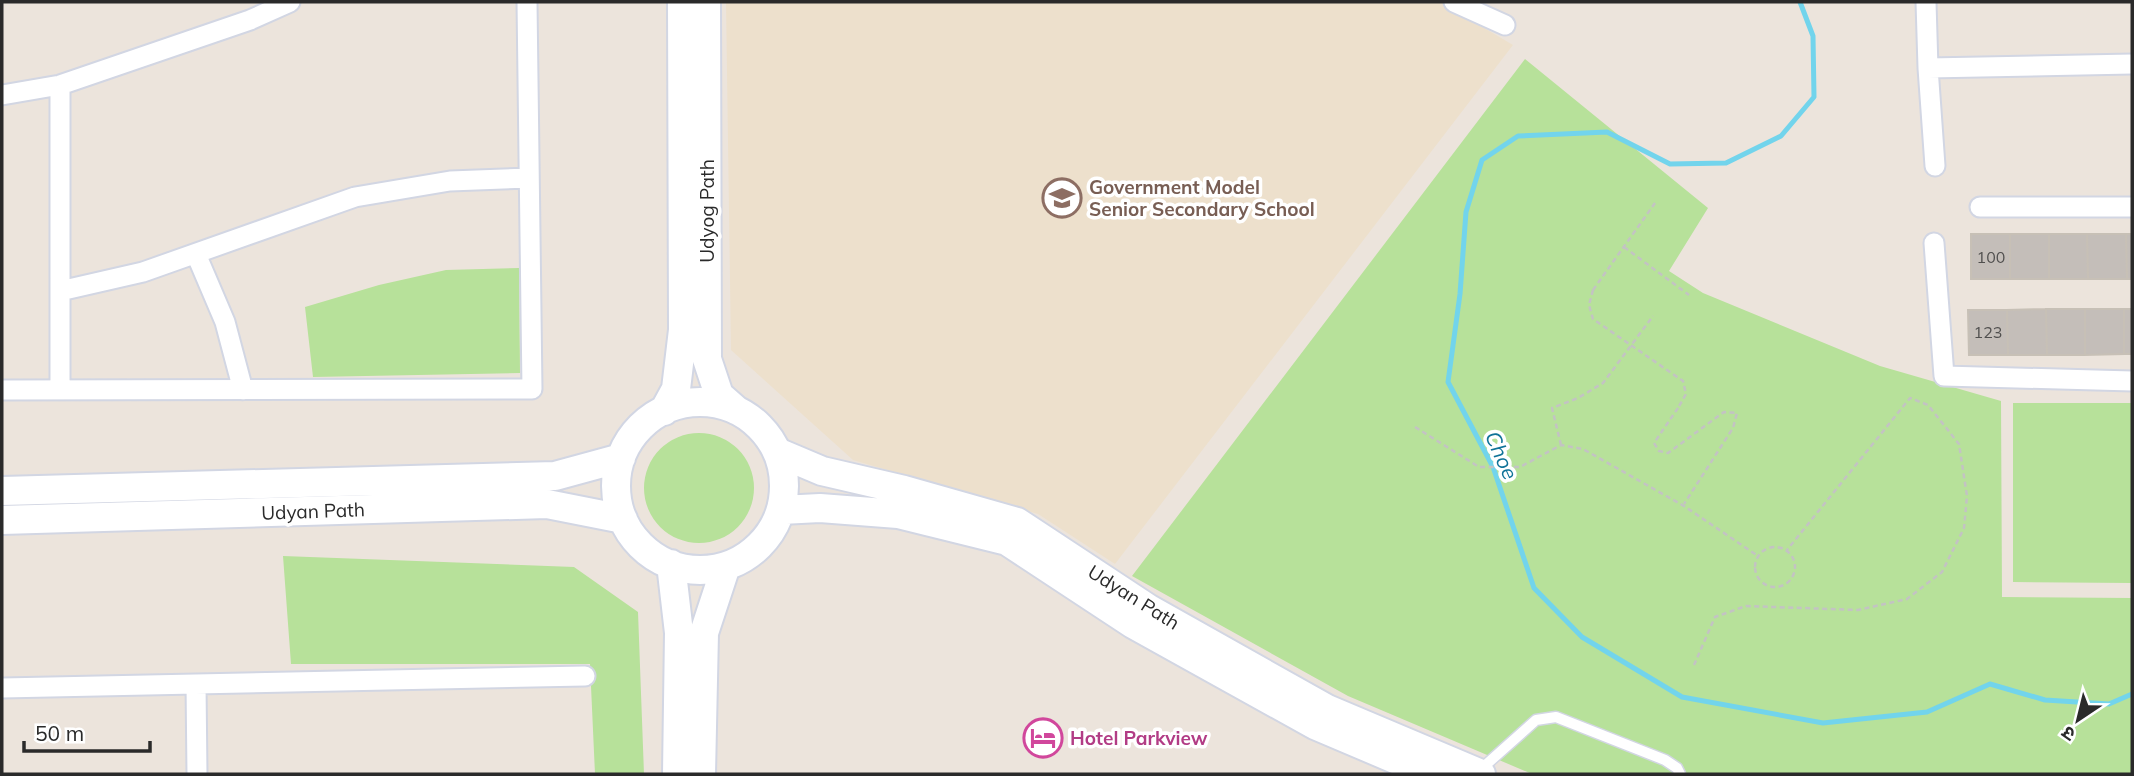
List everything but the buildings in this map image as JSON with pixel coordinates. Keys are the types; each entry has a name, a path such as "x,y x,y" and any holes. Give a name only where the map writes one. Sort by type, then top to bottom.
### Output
{"main road":[{"name":"Udyog Path","path":"664,411 676,388 683,330 682,2"},
{"name":"Udyog Path","path":"706,2 707,359 719,395 736,410"},
{"path":"700,402 736,410 764,432 777,452 784,481 781,510 773,529 760,545 726,566 698,570 671,564 648,551 623,519 617,488 621,458 634,435 652,417 664,411 681,404 700,402"},
{"name":"Udyan Path","path":"777,452 822,471 904,490 1017,522 1150,609 1327,709 1479,774"},
{"name":"Udyan Path","path":"2,491 555,476 621,458"},
{"name":"Udyan Path","path":"2,520 547,504 623,519"},
{"name":"Udyan Path","path":"781,510 820,508 898,514 1007,541 1133,624 1315,724 1430,774"},
{"path":"671,564 678,633 677,774"},
{"path":"701,774 704,633 726,566"}],"street":[{"path":"2,95 60,85 250,20 290,2"},
{"path":"2,390 532,389 527,2"},
{"path":"1454,2 1505,25"},
{"path":"1926,2 1936,166"},
{"path":"1928,68 2132,64"},
{"path":"60,85 60,390"},
{"path":"60,291 143,272 355,197 450,181 529,178"},
{"path":"1980,207 2132,207"},
{"path":"1934,243 1944,376 2132,381"},
{"path":"196,254 225,323 243,390"},
{"path":"2,688 585,676"},
{"path":"196,684 197,774"}],"lane":[{"path":"1479,774 1536,720 1556,717 1665,760 1677,768 1680,774"}],"path":[{"path":"1655,203 1594,290 1589,305 1593,319 1683,381 1686,394 1654,443 1659,451 1668,453 1724,412 1737,413 1734,428 1684,506"},
{"path":"1624,247 1689,295"},
{"path":"1561,445 1552,408 1578,398 1603,383 1653,316"},
{"path":"1695,664 1715,617 1746,606 1858,610 1908,599 1942,572 1964,528 1967,496 1959,444 1928,405 1910,398 1787,550"},
{"path":"1415,428 1479,467 1520,467 1561,445 1583,449 1684,506 1758,556"},
{"path":"1768,548 1787,550 1795,561 1794,575 1779,587 1766,585 1755,569 1758,556 1768,548"}],"shaded area":[{"name":"Government Model Senior Secondary School","path":"726,2 1440,2 1513,45 1115,564 1038,514 853,460 731,350"}],"green space":[{"path":"1525,59 1708,208 1669,271 1703,293 1880,366 2001,401 2002,597 2132,598 2132,774 1532,774 1348,696 1132,576"},
{"path":"519,268 520,373 313,377 305,307 379,285 446,270"},
{"path":"2013,403 2132,403 2132,583 2013,582"},
{"path":"699,433 720,437 738,449 750,467 754,488 750,509 738,527 720,539 699,543 678,539 660,527 648,509 644,488 648,467 660,449 678,437"},
{"path":"283,556 574,567 638,612 644,774 595,774 590,664 291,664"}],"waterway":[{"name":"Choe","path":"1800,2 1813,36 1814,97 1781,136 1726,163 1670,164 1607,132 1518,136 1482,160 1466,212 1460,294 1448,382 1493,467 1534,588 1582,637 1682,697 1823,723 1927,712 1990,684 2045,700 2109,704 2132,694"}],"place":[{"name":"Government Model Senior Secondary School","path":"1062,198"},
{"name":"Hotel Parkview","path":"1043,738"}]}
